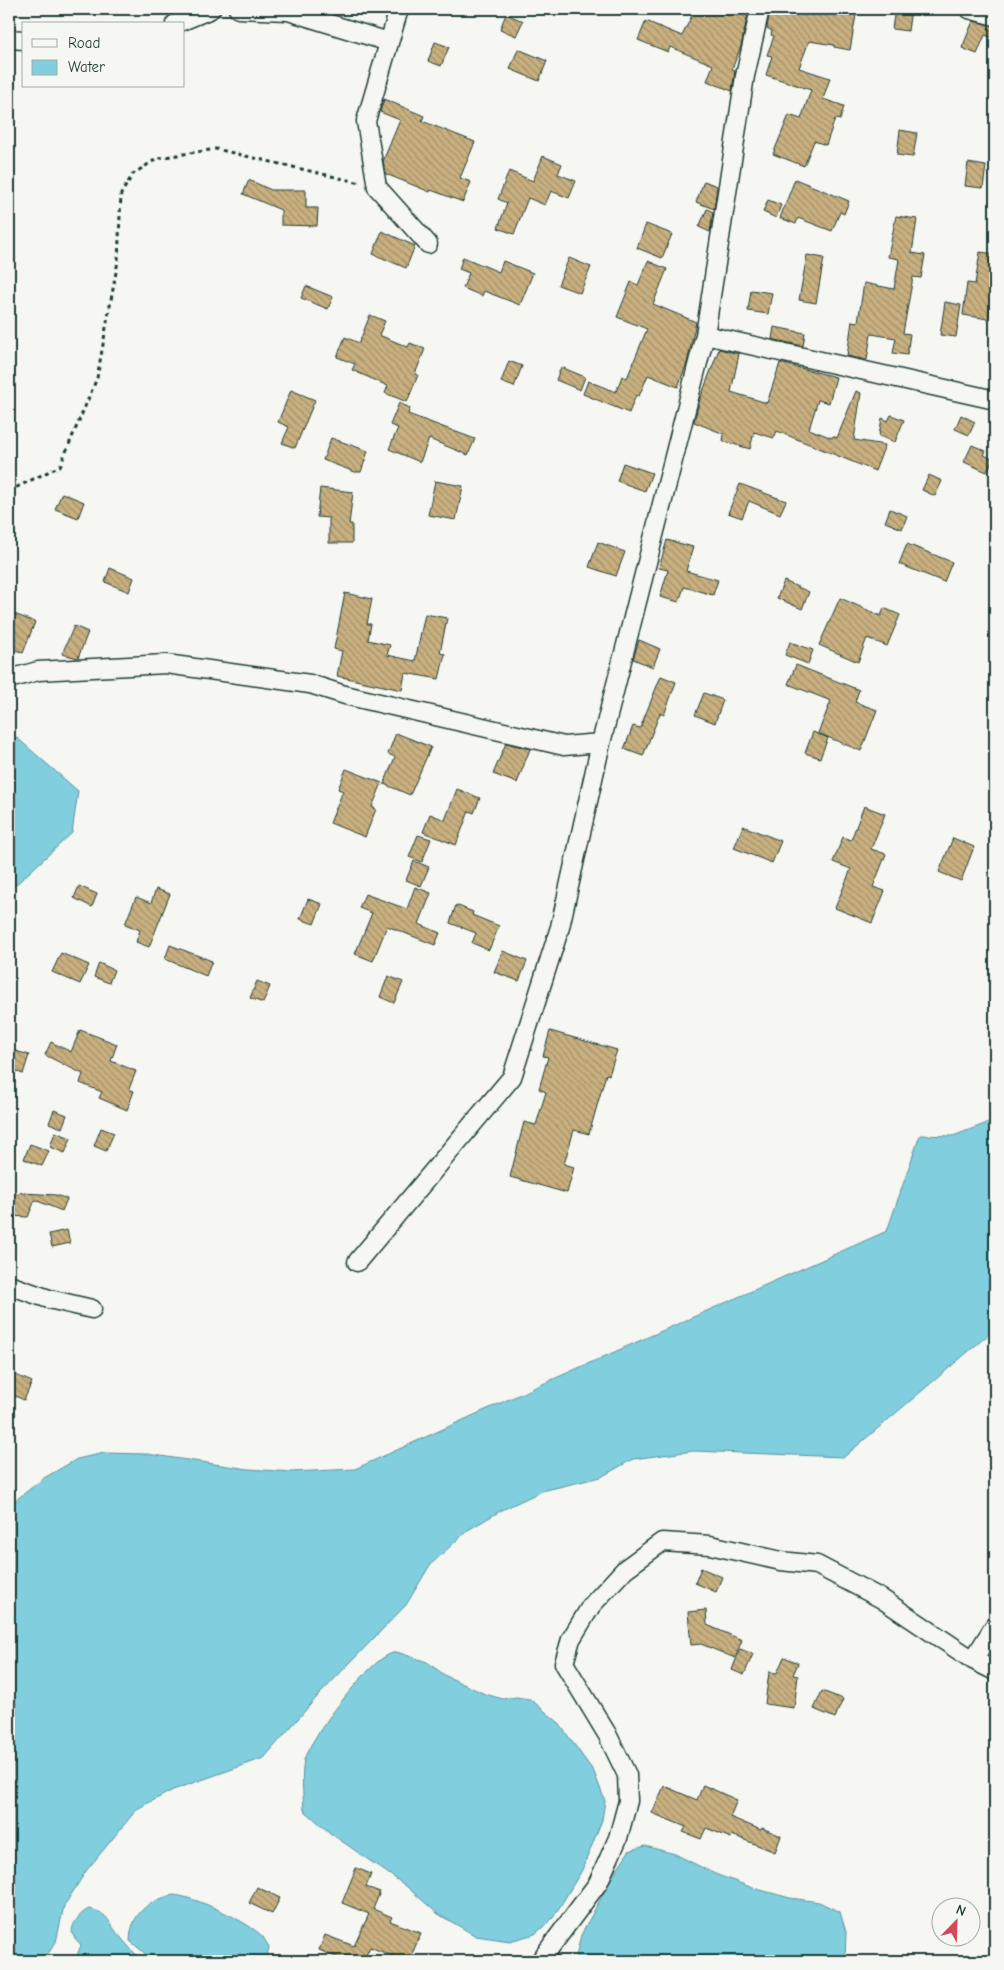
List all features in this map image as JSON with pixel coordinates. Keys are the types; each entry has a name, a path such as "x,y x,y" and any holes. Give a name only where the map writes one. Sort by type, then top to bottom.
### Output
{"street":[{"path":"179,22 212,9"},
{"path":"238,9 288,11 389,42"},
{"path":"399,9 366,121 377,187 428,244"},
{"path":"357,1262 512,1077 560,926 601,743 705,335 745,76 760,9"},
{"path":"969,9 995,16"},
{"path":"9,40 22,40"},
{"path":"705,335 995,400"},
{"path":"9,678 38,671 166,664 310,684 564,746 601,743"},
{"path":"9,1285 49,1299 92,1309"},
{"path":"540,1961 598,1883 618,1838 628,1801 627,1775 607,1734 564,1663 571,1639 591,1606 625,1569 662,1542 710,1545 781,1562 817,1565 882,1599 973,1660 995,1671"},
{"path":"973,1660 995,1625"}],"path":[{"path":"9,491 60,466 97,378 118,261 121,194 133,174 158,158 216,149 377,187"}],"water":[{"path":"16,737 78,791 72,833 9,891 9,742"},
{"path":"995,1120 995,1329 844,1457 693,1451 633,1459 601,1477 542,1491 502,1510 468,1530 430,1565 406,1605 316,1698 264,1758 173,1790 137,1809 86,1871 64,1906 56,1942 43,1961 9,1961 9,1507 12,1503 44,1478 77,1459 104,1453 147,1454 248,1469 292,1472 355,1469 887,1231 920,1135 953,1136"},
{"path":"397,1652 427,1662 446,1676 485,1694 503,1699 516,1697 530,1699 558,1722 594,1772 605,1801 602,1820 582,1870 553,1918 535,1934 510,1941 476,1936 438,1914 406,1886 330,1833 304,1810 303,1772 304,1760 308,1750 327,1720 366,1673 377,1662"},
{"path":"645,1846 675,1854 715,1874 753,1888 790,1898 819,1902 840,1912 846,1932 845,1961 575,1961 581,1935 615,1872 629,1851"},
{"path":"173,1895 182,1896 207,1905 234,1917 256,1931 263,1937 269,1947 266,1961 154,1961 130,1941 131,1931 137,1916 142,1910 156,1901"},
{"path":"89,1909 104,1915 133,1952 143,1961 75,1961 81,1945 72,1931 79,1916"}],"building":[{"path":"695,9 713,9 729,15 730,13 720,9 749,9 741,46 732,69 735,70 732,91 707,81 713,65 670,47 668,52 638,40 646,21 682,36"},
{"path":"770,9 857,9 850,50 809,41 799,68 830,78 823,99 844,106 840,120 835,119 826,145 814,141 804,166 773,154 789,115 801,119 811,90 766,75 772,56 767,55 774,36 771,35 772,31 767,28"},
{"path":"895,9 911,9 908,31 892,29"},
{"path":"506,14 523,21 516,36 500,29"},
{"path":"973,21 995,26 995,39 985,35 977,54 962,48"},
{"path":"435,42 449,47 441,66 428,61"},
{"path":"518,49 547,61 539,81 510,69"},
{"path":"384,99 424,116 422,121 475,142 460,178 471,182 463,202 431,190 430,192 386,174 383,161 400,120 380,112"},
{"path":"900,130 917,133 913,157 897,155"},
{"path":"543,156 562,164 558,174 576,181 569,198 551,191 545,205 528,198 514,234 498,228 507,203 498,199 509,171 533,181"},
{"path":"968,163 986,166 983,188 965,186"},
{"path":"795,179 849,201 844,214 840,212 832,231 798,218 796,224 780,218"},
{"path":"249,180 271,190 306,190 306,208 318,208 317,226 281,225 281,210 243,194"},
{"path":"704,181 717,186 714,209 696,202"},
{"path":"768,200 781,205 776,218 763,212"},
{"path":"707,209 713,212 710,232 699,227"},
{"path":"896,216 917,219 912,253 925,255 921,278 913,277 903,333 910,334 907,355 893,353 896,338 871,334 867,360 847,356 852,321 858,322 864,283 894,289 899,259 888,257"},
{"path":"646,224 672,234 662,258 637,248"},
{"path":"382,231 415,246 406,268 373,254"},
{"path":"980,252 995,254 995,282 993,282 988,319 963,315 967,283 975,284"},
{"path":"807,255 824,258 816,303 799,300"},
{"path":"463,257 499,272 503,261 533,273 520,305 484,291 482,296 463,288 469,273 459,269"},
{"path":"569,258 591,267 580,293 558,285"},
{"path":"648,261 667,269 653,304 696,322 687,363 678,387 648,375 639,396 636,395 629,413 583,394 588,381 616,392 622,376 627,378 647,329 617,317 631,282 638,285"},
{"path":"306,286 333,297 328,309 301,298"},
{"path":"751,290 772,293 768,314 748,311"},
{"path":"945,302 961,305 956,337 940,335"},
{"path":"370,315 385,321 379,335 408,347 410,343 425,349 415,374 418,375 407,402 385,393 388,386 352,370 355,364 337,357 345,337 359,343"},
{"path":"774,327 805,333 803,346 772,339"},
{"path":"719,349 739,354 731,392 767,403 780,363 836,377 829,403 818,400 809,429 832,438 833,436 837,438 856,391 861,393 854,440 885,445 875,471 777,431 774,438 754,432 750,449 723,441 724,434 694,422 700,399"},
{"path":"509,361 522,366 514,387 501,382"},
{"path":"561,367 585,377 580,390 556,380"},
{"path":"291,390 315,400 295,448 282,443 289,427 278,422"},
{"path":"399,403 410,408 408,414 475,439 468,455 429,439 420,462 389,449 398,428 390,425"},
{"path":"891,415 904,420 895,442 879,436 882,418 888,421"},
{"path":"961,415 975,422 969,435 955,429"},
{"path":"331,438 368,451 361,472 355,472 323,460"},
{"path":"972,445 986,451 984,455 993,459 987,472 964,462"},
{"path":"623,463 652,473 645,491 617,481"},
{"path":"929,475 942,481 935,496 922,490"},
{"path":"435,481 463,486 456,520 428,515"},
{"path":"740,484 786,501 780,514 749,501 742,518 728,513"},
{"path":"320,488 353,492 349,524 352,524 352,543 329,543 329,518 317,517"},
{"path":"62,493 84,502 78,518 55,509"},
{"path":"890,509 907,516 902,529 885,522"},
{"path":"667,540 693,547 686,571 718,580 713,595 684,587 679,602 660,597 668,570 659,568"},
{"path":"598,542 625,552 616,576 589,567"},
{"path":"907,544 952,562 944,582 899,564"},
{"path":"110,568 134,578 129,592 105,582"},
{"path":"784,581 809,592 802,609 777,598"},
{"path":"345,593 372,599 367,624 371,624 368,640 390,645 387,655 415,661 425,614 447,618 440,653 445,654 439,679 405,673 402,690 337,676 342,651 334,649"},
{"path":"840,598 881,616 884,608 900,615 887,646 867,638 858,662 819,645"},
{"path":"9,612 35,622 23,653 9,647"},
{"path":"74,626 88,632 78,658 62,654"},
{"path":"639,640 660,649 653,667 633,659"},
{"path":"790,642 813,650 808,664 785,655"},
{"path":"796,665 859,690 855,702 877,710 861,751 818,733 831,701 788,684"},
{"path":"661,676 676,682 664,715 660,713 643,756 624,749 633,726 640,728"},
{"path":"704,693 723,700 715,723 695,715"},
{"path":"813,732 828,738 820,758 805,753"},
{"path":"396,733 431,747 410,795 384,784 395,757 388,754"},
{"path":"506,743 530,749 517,783 493,774"},
{"path":"346,769 382,783 372,807 376,809 365,837 330,823 343,791 338,789"},
{"path":"457,789 480,798 474,813 469,811 456,845 423,832 430,814 445,820"},
{"path":"864,806 885,814 871,849 886,854 873,887 885,891 872,923 835,908 851,869 833,862 843,837 851,840"},
{"path":"743,826 781,841 772,863 734,848"},
{"path":"418,835 431,839 422,862 409,857"},
{"path":"953,838 974,847 961,881 939,872"},
{"path":"414,861 429,867 421,886 406,880"},
{"path":"79,886 97,894 92,907 74,898"},
{"path":"415,887 431,893 419,924 440,933 435,945 387,926 373,961 355,954 372,913 359,908 365,894 407,909"},
{"path":"156,889 170,894 149,947 136,942 140,930 125,924 136,897 151,903"},
{"path":"308,899 322,904 314,924 300,919"},
{"path":"456,905 473,912 472,915 499,926 489,950 472,943 476,933 450,923"},
{"path":"170,945 212,961 206,976 165,959"},
{"path":"503,951 527,961 519,981 494,972"},
{"path":"61,953 89,965 80,984 52,972"},
{"path":"99,963 114,970 109,983 94,977"},
{"path":"388,976 403,982 394,1003 380,997"},
{"path":"257,981 270,986 263,1003 250,998"},
{"path":"80,1030 117,1044 111,1061 136,1071 129,1089 134,1091 127,1110 99,1098 102,1092 80,1083 83,1074 45,1055 51,1042 71,1052"},
{"path":"550,1031 617,1050 609,1075 606,1074 589,1134 574,1130 564,1164 574,1167 567,1193 510,1177 524,1122 536,1125 546,1092 539,1089 548,1057 543,1056"},
{"path":"9,1049 29,1055 23,1074 9,1069"},
{"path":"54,1110 67,1115 62,1128 49,1123"},
{"path":"101,1128 114,1133 106,1151 94,1146"},
{"path":"55,1132 71,1138 65,1153 50,1147"},
{"path":"30,1144 49,1151 42,1166 24,1159"},
{"path":"9,1192 56,1195 67,1199 62,1211 35,1200 28,1217 9,1216"},
{"path":"67,1230 70,1243 52,1247 49,1234"},
{"path":"9,1372 32,1382 24,1400 9,1393"},
{"path":"701,1568 722,1577 716,1592 695,1583"},
{"path":"706,1610 707,1625 742,1640 735,1658 701,1644 691,1645 688,1612"},
{"path":"740,1649 753,1654 744,1675 732,1670"},
{"path":"784,1657 798,1663 793,1675 798,1676 794,1708 765,1704 769,1672 777,1673"},
{"path":"822,1691 843,1699 835,1718 814,1709"},
{"path":"703,1785 737,1800 730,1817 781,1836 775,1852 732,1835 731,1838 706,1828 701,1839 683,1832 686,1827 652,1813 664,1786 697,1800"},
{"path":"356,1868 371,1874 366,1887 380,1892 373,1909 392,1917 390,1921 421,1933 409,1961 370,1947 365,1957 362,1955 359,1961 346,1961 319,1950 325,1935 354,1946 369,1914 342,1903"},
{"path":"257,1887 280,1898 272,1914 249,1903"}]}
